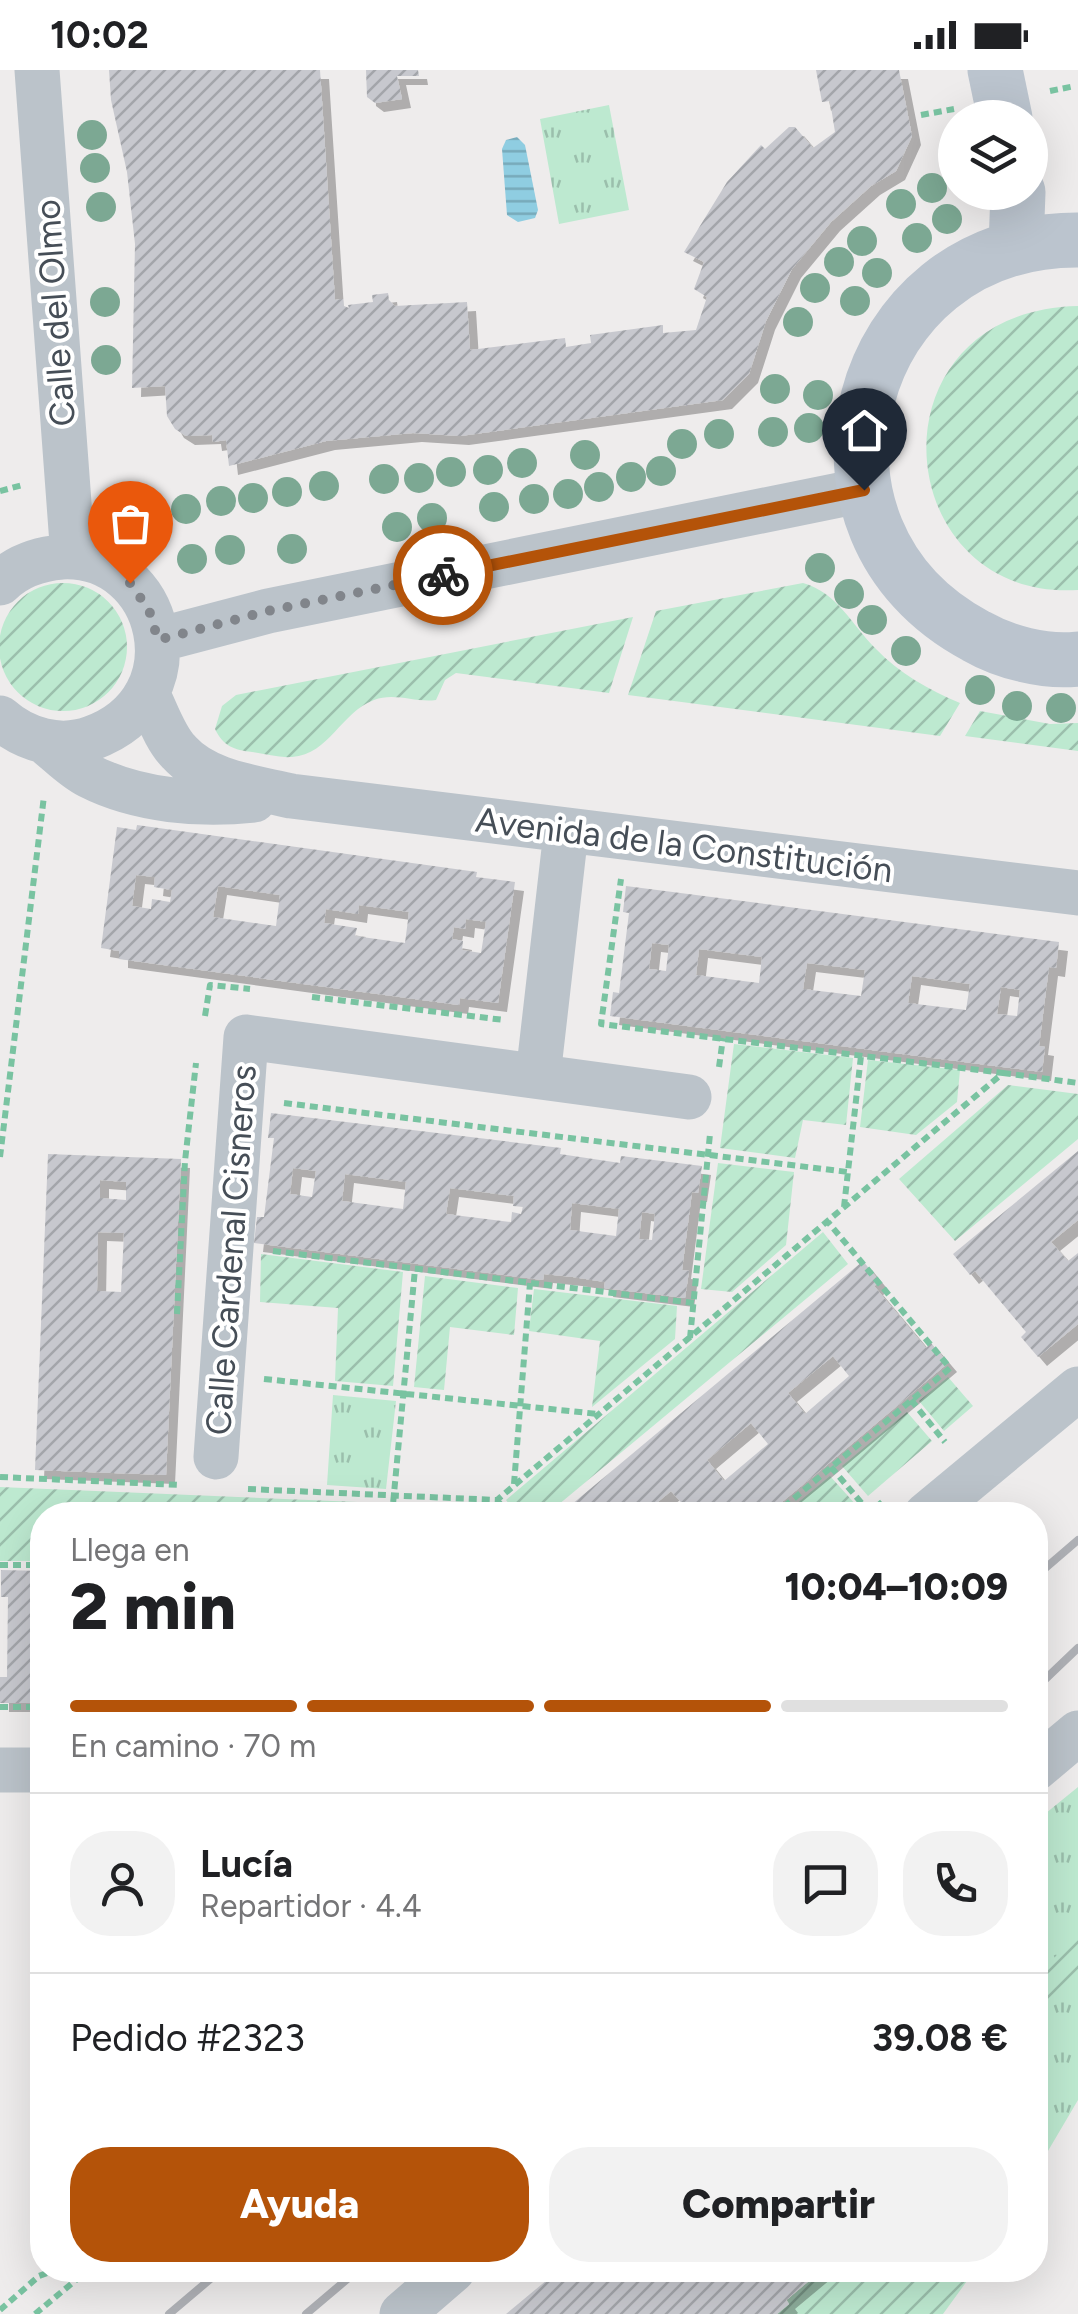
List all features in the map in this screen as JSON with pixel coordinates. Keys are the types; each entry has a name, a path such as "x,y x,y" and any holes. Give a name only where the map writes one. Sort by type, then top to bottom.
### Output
{"street":[{"name":"Calle del Olmo","path":"38,70 74,557"},
{"path":"995,70 1001,100"},
{"path":"1016,246 1017,210"},
{"path":"1078,240 1016,246 963,268 939,285 909,315 884,350 864,404 860,433 864,490 876,530 895,566 921,598 953,624 990,644 1016,652 1078,659"},
{"path":"158,640 268,611 864,490"},
{"path":"0,583 10,573 40,558 74,557 104,565 130,583 149,610 158,640 155,676 134,715 112,731 80,742 45,742"},
{"name":"Avenida de la Constitución","path":"148,695 177,751 200,768 230,782 291,796 1078,892"},
{"name":"Avenida de la Constitución","path":"0,718 22,734 45,742 86,775 119,789 180,801 240,802 291,796"},
{"path":"538,1076 566,832"},
{"name":"Calle Cardenal Cisneros","path":"233,1464 246,1037 706,1097"},
{"path":"942,1502 1078,1389"},
{"path":"1048,1759 1078,1733"},
{"path":"0,1770 30,1770"},
{"path":"402,2314 439,2282"}],"path":[{"path":"0,1157 44,795"},
{"path":"622,878 602,1024 1078,1083"},
{"path":"204,1019 210,984 269,992"},
{"path":"308,996 504,1020 507,1001"},
{"path":"690,1338 707,1155 706,1097 723,1038"},
{"path":"177,1320 185,1162 198,1054"},
{"path":"844,1208 862,1056"},
{"path":"499,1502 1003,1072"},
{"path":"276,1102 848,1172"},
{"path":"790,1502 950,1368 828,1222"},
{"path":"257,1249 694,1303"},
{"path":"393,1502 415,1269"},
{"path":"514,1485 530,1284"},
{"path":"253,1377 598,1414"},
{"path":"911,1400 949,1446"},
{"path":"233,1464 248,1489"},
{"path":"170,1485 171,1466"},
{"path":"831,1468 860,1502"},
{"path":"0,1565 30,1565"},
{"path":"0,1707 30,1707"},
{"path":"0,2310 32,2282"},
{"path":"35,2314 74,2282"}],"green space":[{"path":"609,105 629,210 559,224 540,119"},
{"path":"1078,306 1078,590 1015,581 968,551 938,507 926,454 934,401 961,354 1009,320"},
{"path":"63,583 87,588 108,602 122,623 127,647 122,671 108,692 87,706 63,711 39,706 18,692 4,671 -1,647 4,623 18,602 39,588"},
{"path":"803,583 835,602 894,666 960,703 940,736 628,695 656,611"},
{"path":"633,617 609,693 456,673 445,680 436,700 374,700 352,714 316,749 292,757 234,748 215,729 222,706 236,695"},
{"path":"980,711 1050,724 1078,723 1078,751 965,736"},
{"path":"734,1044 853,1058 846,1125 803,1120 795,1158 720,1148"},
{"path":"868,1060 960,1070 957,1102 916,1135 860,1127"},
{"path":"1008,1085 1078,1094 1078,1139 955,1241 899,1179"},
{"path":"718,1163 794,1172 786,1245 732,1292 701,1289"},
{"path":"823,1232 848,1264 562,1502 506,1500"},
{"path":"261,1254 403,1272 393,1386 335,1381 338,1308 260,1302"},
{"path":"425,1276 518,1288 514,1335 450,1327 444,1390 414,1387"},
{"path":"534,1289 677,1306 675,1339 592,1407 600,1341 529,1331"},
{"path":"948,1377 973,1406 944,1431 919,1401"},
{"path":"333,1395 396,1401 386,1489 327,1485"},
{"path":"907,1412 932,1441 868,1496 842,1466"},
{"path":"830,1476 853,1502 799,1502"},
{"path":"0,1487 358,1502 30,1502 30,1561 0,1561"},
{"path":"1078,1787 1078,2100 1048,2151 1048,1811"},
{"path":"1078,1935 1078,1983 1048,2010 1048,1964"},
{"path":"808,2282 966,2282 943,2314 777,2314 789,2304 787,2300"}],"water":[{"path":"517,137 525,145 538,210 535,218 518,222 507,215 502,149 506,140"}],"building":[{"path":"109,70 320,70 335,300 343,299 344,306 349,308 348,305 373,302 372,295 388,293 395,306 467,302 470,350 565,338 566,347 591,343 590,335 663,325 663,333 696,330 707,297 694,289 704,262 684,252 727,182 761,145 765,149 789,127 795,127 813,148 835,132 830,101 822,102 816,70 899,70 912,136 896,171 871,186 831,222 792,269 766,321 749,374 723,400 460,436 413,433 326,441 229,466 226,440 213,442 212,435 186,436 175,429 167,416 165,386 132,388 135,244"},
{"path":"366,70 418,70 419,76 397,76 402,99 375,103 367,97"},
{"path":"137,825 477,872 476,877 515,882 498,1003 460,998 459,1005 119,959 119,951 101,948 117,827 136,830","holes":["136,875 155,877 154,887 172,890 170,902 152,899 151,909 132,906","218,886 280,895 276,926 213,917","359,905 409,912 405,943 355,936 357,928 324,923 326,909 358,914","466,919 486,922 481,953 462,950 463,941 452,939 454,927 465,929"]},
{"path":"626,886 1059,942 1056,968 1049,967 1039,1046 1045,1047 1042,1072 610,1016 613,992 619,993 629,913 623,912","holes":["652,943 669,945 666,971 649,969","699,949 762,957 759,983 696,975","807,963 865,970 861,996 803,989","912,976 970,984 966,1010 908,1003","1001,987 1020,990 1017,1016 997,1014"]},
{"path":"271,1113 561,1148 560,1154 620,1163 621,1156 702,1166 698,1193 692,1192 682,1270 689,1271 685,1298 604,1288 605,1282 573,1277 544,1274 543,1280 254,1243 257,1217 264,1217 274,1138 268,1138","holes":["293,1168 316,1171 312,1197 290,1194","345,1174 406,1182 403,1209 342,1201","450,1188 514,1196 513,1206 523,1207 521,1214 512,1212 511,1222 446,1214","572,1203 619,1209 616,1236 570,1230","642,1212 655,1214 652,1240 639,1239"]},
{"path":"1078,1151 1078,1220 1051,1242 1068,1261 1078,1253 1078,1324 1038,1357 1021,1337 1026,1332 975,1271 970,1275 953,1254"},
{"path":"48,1154 181,1159 166,1475 35,1470","holes":["100,1180 126,1182 126,1200 100,1198","98,1232 124,1233 121,1292 97,1291"]},
{"path":"863,1261 880,1282 874,1286 926,1348 931,1343 948,1363 782,1502 681,1502 671,1491 658,1502 575,1502","holes":["833,1356 849,1376 805,1414 788,1393","751,1423 768,1444 724,1481 707,1460"]},
{"path":"1,1570 30,1571 30,1703 0,1703 0,1677 7,1677 8,1597 1,1597"},
{"path":"545,2282 808,2282 786,2300 789,2304 777,2314 506,2314"}],"railway":[{"path":"1048,1566 1078,1540"},
{"path":"1048,1677 1078,1648"},
{"path":"169,2314 207,2282"},
{"path":"306,2314 344,2282"}],"way so far":[{"path":"130,583 149,610 158,640 268,611 443,575"}],"route":[{"path":"443,575 864,490"}]}
